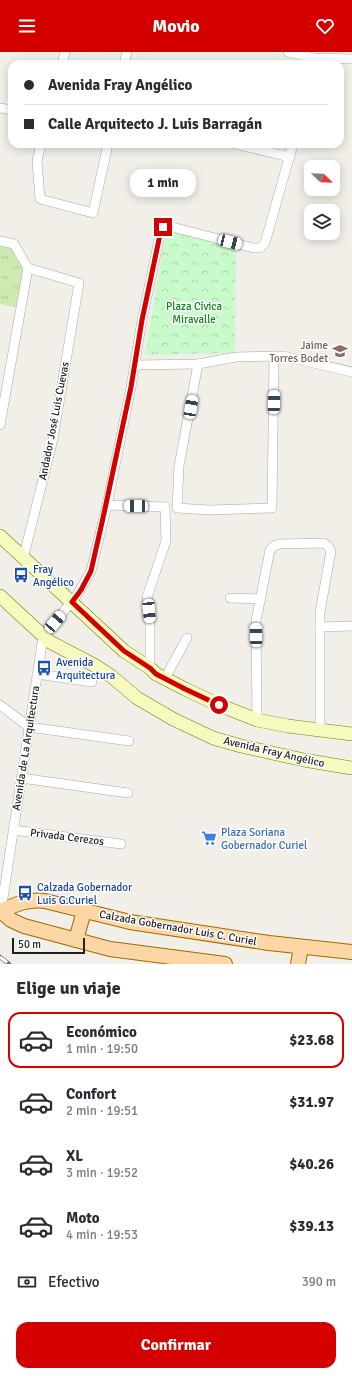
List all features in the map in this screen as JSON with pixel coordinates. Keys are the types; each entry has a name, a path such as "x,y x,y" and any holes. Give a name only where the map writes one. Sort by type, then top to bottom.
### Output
{"main road":[{"name":"Calzada Gobernador Luis C. Curiel","path":"0,911 21,902 36,900 58,903 130,922 300,947 352,952"},
{"path":"76,940 84,910"},
{"path":"0,911 11,920 24,926 110,949 225,964"},
{"path":"298,964 300,947"}],"street":[{"path":"288,52 298,53 312,60"},
{"path":"333,60 352,59"},
{"path":"40,148 37,161 40,199 93,213 107,148"},
{"path":"252,148 290,157"},
{"path":"43,637 81,590 91,571 106,505 161,230 163,227 168,226 254,248 260,248 265,243 292,148"},
{"path":"0,241 14,244 28,268 0,421"},
{"name":"Andador José Luis Cuevas","path":"23,559 53,439 79,283 28,268"},
{"path":"134,365 198,364 236,357 274,356 298,358 352,372"},
{"path":"198,364 179,466 178,508 210,510 272,508 274,356"},
{"path":"106,505 165,506 166,541 147,596 150,625 150,668"},
{"path":"0,536 23,559 72,602 124,651 150,668 156,674 219,705 257,720 320,731 352,734"},
{"path":"257,720 256,621 270,550 279,544 324,543 331,551 320,612 320,731"},
{"name":"Avenida Fray Angélico","path":"0,596 43,637 62,650 94,665 137,698 173,719 213,738 276,754 352,768"},
{"path":"230,598 261,599"},
{"path":"320,627 352,626"},
{"name":"Avenida de La Arquitectura","path":"0,911 43,637"},
{"path":"165,678 187,638"},
{"path":"37,674 92,682"},
{"path":"0,704 29,727 129,742"},
{"path":"21,778 128,793"},
{"name":"Privada Cerezos","path":"13,830 121,844"}],"green space":[{"name":"Plaza Cívica Miravalle","path":"166,230 236,248 235,353 145,355"},
{"path":"0,243 12,245 25,268 19,308 0,304"}],"railway":[{"path":"0,957 9,964"}],"place":[{"name":"Jaime Torres Bodet","path":"340,351"},
{"name":"Fray Angélico","path":"21,575"},
{"name":"Avenida Arquitectura","path":"44,668"},
{"name":"Plaza Soriana Gobernador Curiel","path":"209,838"},
{"name":"Calzada Gobernador Luis G.Curiel","path":"25,893"}],"route":[{"path":"163,227 161,230 142,320 131,387 91,571 81,590 72,602 124,651 150,668 156,674 219,705"}]}
